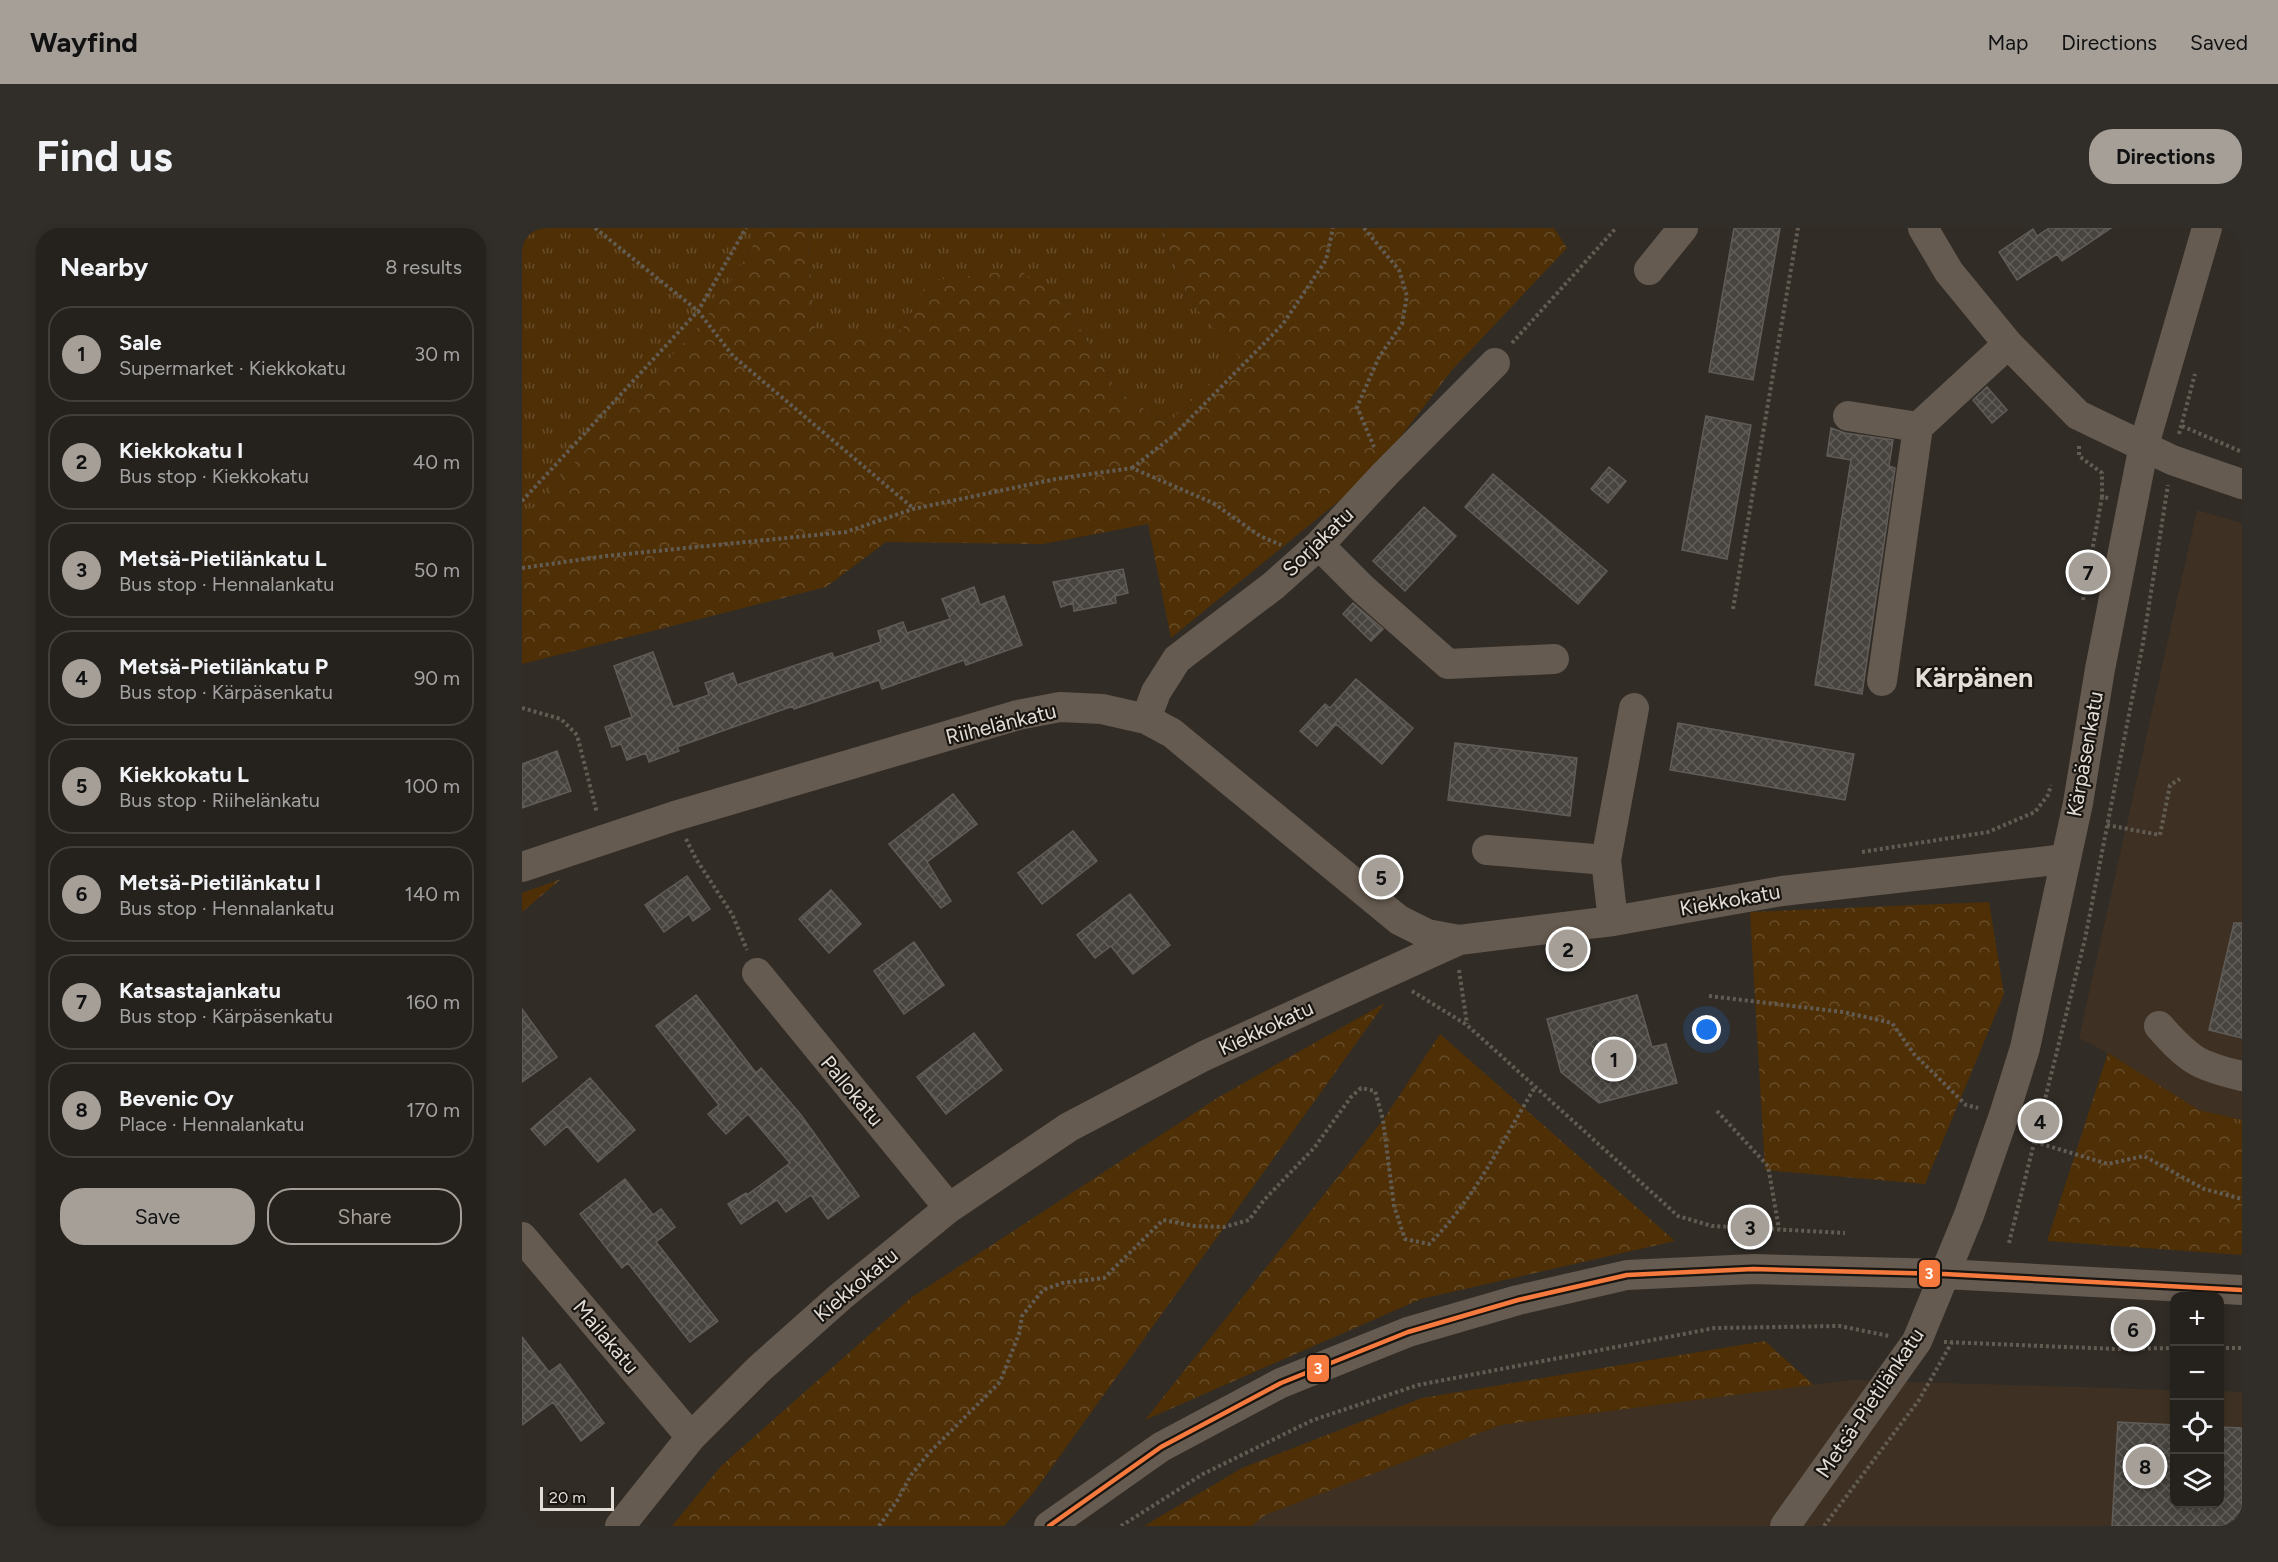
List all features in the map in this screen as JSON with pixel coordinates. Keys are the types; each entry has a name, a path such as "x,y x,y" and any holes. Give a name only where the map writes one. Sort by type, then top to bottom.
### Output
{"street":[{"path":"1649,270 1683,228"},
{"path":"1923,228 1949,272 2008,344 2079,415 2172,460 2242,484"},
{"name":"Kärpäsenkatu","path":"1944,1274 1969,1215 2025,1048 2078,803 2100,669 2144,446 2207,228"},
{"path":"1882,681 1918,427 2008,344"},
{"name":"Sorjakatu","path":"1146,719 1156,692 1177,659 1273,585 1312,551 1495,363"},
{"path":"1848,417 1918,427"},
{"path":"1312,551 1363,589 1448,664 1554,658"},
{"name":"Riihelänkatu","path":"522,867 675,816 1018,715 1060,707 1102,709 1146,719 1172,733 1225,774 1400,920 1427,934 1459,940"},
{"path":"1613,921 1606,860 1634,708"},
{"path":"1486,850 1606,860"},
{"name":"Kiekkokatu","path":"620,1526 691,1437 758,1370 832,1304 949,1208 1069,1127 1204,1056 1459,940 1613,921 1782,891 2065,859"},
{"name":"Pallokatu","path":"757,974 949,1208"},
{"path":"2159,1026 2180,1051 2207,1068 2242,1076"},
{"name":"Mailakatu","path":"522,1237 691,1437"},
{"path":"1049,1526 1161,1447 1281,1383 1408,1332 1518,1300 1627,1275 1753,1269 1944,1274 2242,1290"},
{"name":"Metsä-Pietilänkatu","path":"1785,1526 1917,1341 1944,1274"}],"path":[{"path":"595,228 698,311 733,356 914,509"},
{"path":"522,501 698,311 746,228"},
{"path":"522,568 606,556 846,532 914,509 1056,479 1132,468 1173,436 1283,324 1326,260 1333,228"},
{"path":"1364,228 1399,270 1407,296 1402,324 1379,357 1357,407 1385,474"},
{"path":"1495,363 1616,228"},
{"path":"1733,609 1798,228"},
{"path":"2008,1243 2085,939 2143,643 2172,460 2196,371"},
{"path":"2079,415 2079,456 2102,473 2102,497"},
{"path":"2182,426 2242,452"},
{"path":"1132,468 1214,503 1260,536 1312,551"},
{"path":"2083,606 2088,572"},
{"path":"522,708 561,719 577,735 597,813"},
{"path":"1861,852 1988,832 2035,812 2048,795 2054,774"},
{"path":"2107,825 2160,835 2170,785 2180,779"},
{"path":"586,816 608,809"},
{"path":"675,816 696,859 732,914 757,974"},
{"path":"1393,969 1405,987 1467,1025 1678,1216 1712,1226 1845,1233"},
{"path":"1708,996 1843,1012 1892,1023 1914,1054 1966,1105 2004,1115 2035,1142 2108,1164 2144,1156 2204,1189 2242,1199"},
{"path":"879,1526 897,1501 911,1475 929,1453 1000,1382 1020,1334 1022,1316 1043,1290 1062,1283 1104,1278 1163,1220 1194,1226 1224,1227 1249,1220 1264,1200 1314,1148 1351,1097 1361,1088 1375,1091 1383,1120 1394,1206 1405,1239 1429,1244 1449,1224 1498,1152 1535,1087"},
{"path":"1717,1111 1768,1166 1779,1228"},
{"path":"1121,1526 1203,1474 1313,1420 1418,1385 1715,1328 1840,1326 1917,1341 2170,1348"},
{"path":"1824,1526 1918,1400 1952,1342"},
{"path":"2224,1348 2242,1348"}],"shaded area":[{"path":"2197,510 2242,523 2242,1120 2199,1110 2108,1053 2079,1038"},
{"path":"1850,1380 2170,1390 2170,1508 2224,1508 2224,1391 2242,1392 2242,1526 1247,1526 1260,1516 1501,1425"}],"green space":[{"path":"522,228 764,228 717,304 522,520"},
{"path":"764,228 812,228 808,247 816,336 902,330 928,281 1019,270 1061,297 1117,391 1167,424 1239,357 1189,300 1160,228 1554,228 1567,248 1452,370 1372,474 1171,638 1148,524 1043,544 886,542 826,587 522,664 522,520 717,304"},
{"path":"812,228 1160,228 1189,300 1240,357 1167,424 1117,391 1061,297 929,281 902,330 816,337 808,247"},
{"path":"561,879 522,912 522,893"},
{"path":"1989,902 2004,994 1925,1184 1765,1170 1750,912"},
{"path":"1385,1003 1034,1492 1004,1526 672,1526 721,1466 912,1297 1219,1097"},
{"path":"1440,1034 1675,1241 1421,1299 1145,1420 1383,1120"},
{"path":"2108,1053 2242,1137 2242,1255 2047,1241"},
{"path":"2199,1110 2242,1120 2242,1137"},
{"path":"1765,1341 1814,1385 1501,1425 1265,1515 1251,1526 1144,1526 1242,1468 1422,1398"}],"building":[{"path":"1734,228 1780,228 1753,380 1709,372"},
{"path":"2049,228 2111,228 2062,261 2057,254 2017,280 1999,252 2033,229 2037,236"},
{"path":"1987,387 2007,410 1992,423 1973,400"},
{"path":"1706,416 1751,425 1727,559 1682,550"},
{"path":"1831,428 1845,433 1893,440 1889,466 1895,468 1862,694 1815,685 1851,460 1827,456"},
{"path":"1609,467 1626,481 1608,503 1591,489"},
{"path":"1493,474 1607,571 1578,604 1465,507"},
{"path":"1424,507 1456,536 1405,591 1373,561"},
{"path":"1123,569 1128,593 1115,596 1116,603 1074,611 1073,603 1061,607 1053,582"},
{"path":"974,587 980,605 1004,596 1022,645 966,665 964,660 882,689 879,680 794,709 793,706 677,747 679,751 649,762 646,753 627,760 621,744 612,747 605,727 632,717 614,666 653,652 673,707 709,695 705,683 733,673 737,685 832,653 834,658 881,642 878,631 903,622 907,633 950,619 942,599"},
{"path":"1353,603 1383,629 1371,641 1343,614"},
{"path":"1356,679 1413,728 1382,764 1336,724 1317,746 1300,731 1325,704 1330,708"},
{"path":"1678,723 1854,754 1845,800 1670,770"},
{"path":"1455,743 1577,758 1570,816 1448,800"},
{"path":"557,751 571,791 522,808 522,764"},
{"path":"953,794 977,824 927,862 951,901 941,908 889,844"},
{"path":"1073,831 1097,861 1042,904 1018,873"},
{"path":"687,876 710,909 693,921 689,914 664,932 645,905"},
{"path":"831,890 861,924 829,953 799,919"},
{"path":"1130,894 1170,945 1133,974 1111,946 1095,958 1077,935"},
{"path":"2234,923 2242,923 2242,1038 2209,1030"},
{"path":"914,942 944,985 904,1014 874,971"},
{"path":"696,995 756,1073 761,1068 801,1115 859,1196 828,1219 811,1195 786,1212 777,1200 741,1224 728,1204 746,1193 747,1195 790,1163 748,1114 726,1134 708,1114 719,1105 656,1026"},
{"path":"1637,995 1652,1047 1666,1044 1677,1083 1599,1103 1561,1072 1547,1019"},
{"path":"522,1009 557,1057 522,1082"},
{"path":"974,1033 1002,1070 946,1114 917,1077"},
{"path":"590,1078 635,1130 598,1162 567,1126 545,1145 531,1129"},
{"path":"625,1179 653,1215 661,1209 675,1227 656,1242 718,1321 690,1342 628,1263 622,1268 580,1214"},
{"path":"522,1337 549,1372 560,1364 604,1423 581,1441 553,1402 522,1425"},
{"path":"2118,1422 2170,1425 2170,1508 2224,1508 2224,1427 2242,1428 2242,1526 2112,1526"}],"transit line":[{"name":"3","path":"1049,1526 1161,1447 1281,1383 1408,1332 1518,1300 1627,1275 1753,1269 1944,1274 2242,1290"}],"place":[{"name":"Katsastajankatu","path":"2088,572"},
{"name":"Kiekkokatu L","path":"1381,877"},
{"name":"Kiekkokatu I","path":"1568,949"},
{"name":"Sale","path":"1614,1059"},
{"name":"Metsä-Pietilänkatu P","path":"2040,1121"},
{"name":"Metsä-Pietilänkatu L","path":"1750,1227"},
{"name":"Metsä-Pietilänkatu I","path":"2133,1329"},
{"name":"Bevenic Oy","path":"2145,1466"}],"district":[{"name":"Kärpänen","path":"1974,678"}]}
